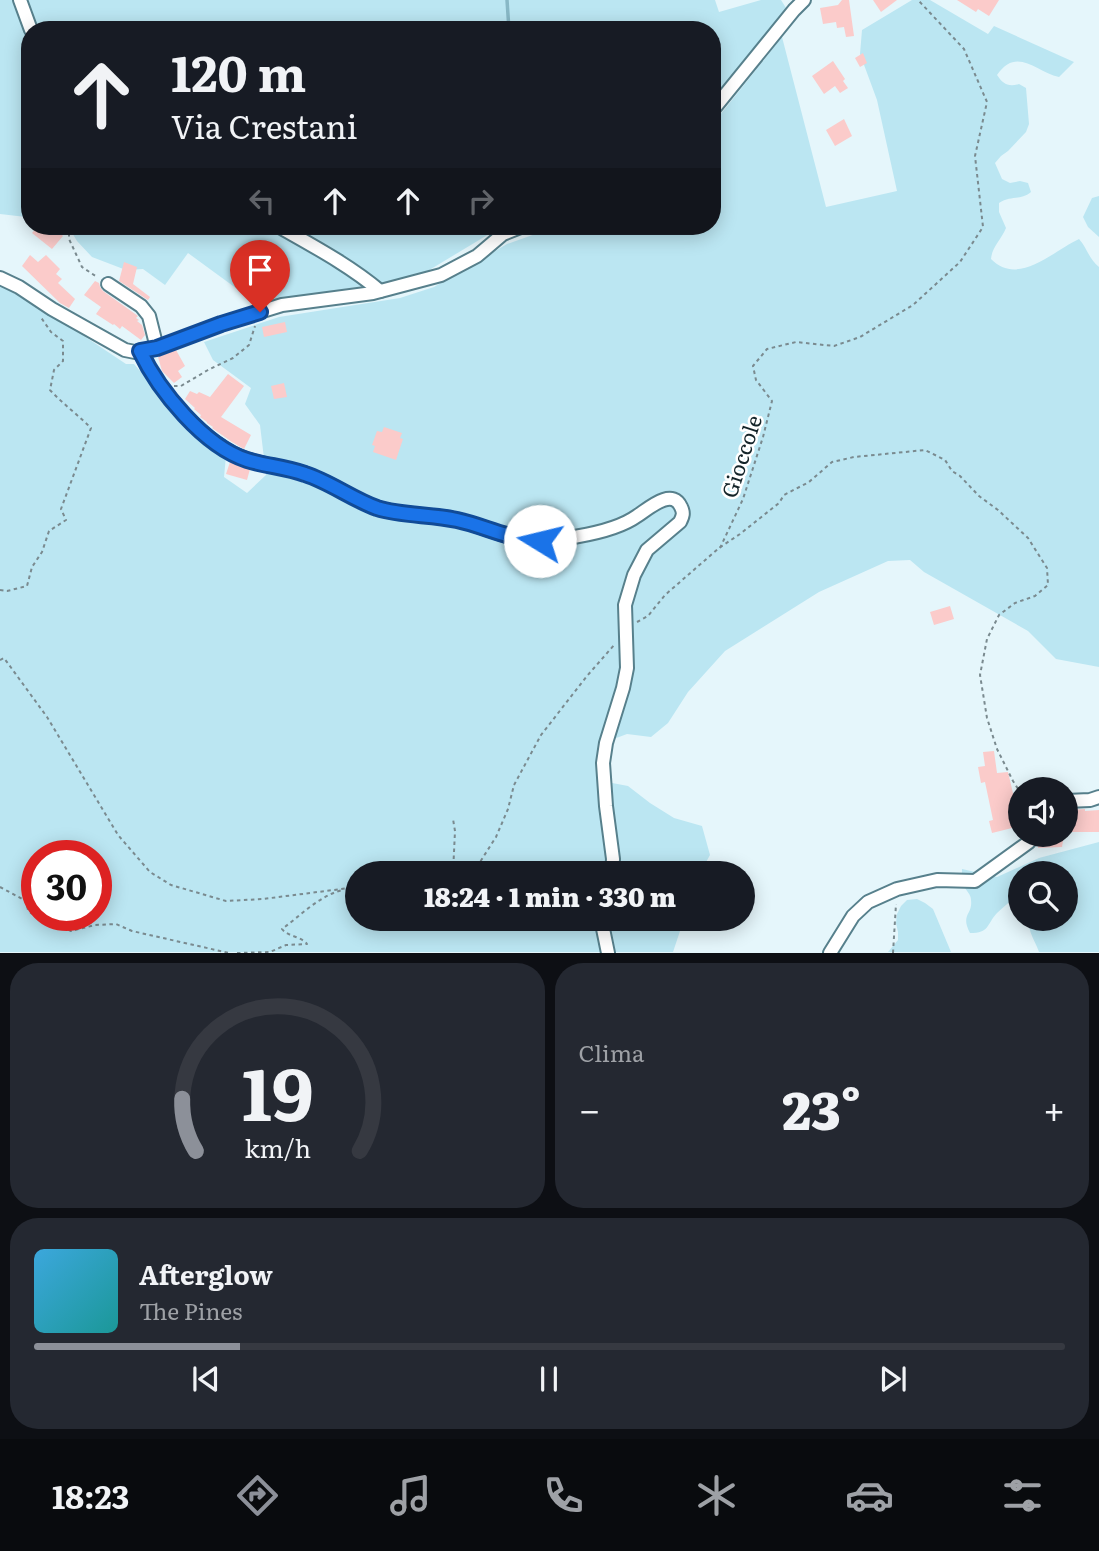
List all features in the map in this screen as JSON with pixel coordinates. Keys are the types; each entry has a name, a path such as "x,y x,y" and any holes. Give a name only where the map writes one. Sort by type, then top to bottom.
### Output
{"street":[{"path":"20,0 28,21"},
{"path":"721,100 804,0"},
{"path":"294,235 334,258 380,291"},
{"path":"0,278 125,350 140,351 157,348 282,304 380,291 441,275 477,256 502,235"},
{"path":"108,284 141,306 149,316 157,348"},
{"path":"140,351 173,401 199,428 224,448 247,459 304,473 385,510 461,520 531,541 614,528 631,520 656,502 668,498 678,502 683,517 652,545 642,558 628,591 624,613 627,668 603,763 612,861"},
{"path":"1078,800 1099,797"},
{"path":"831,953 853,916 868,902 897,889 937,880 975,881 1021,847"},
{"path":"603,931 608,953"}],"path":[{"name":"Gioccole","path":"719,548 743,499 772,401 756,380 753,366 767,349 796,342 834,346 860,337 913,305 960,262 983,227 975,156 986,102 964,49 918,0"},
{"path":"69,235 82,267 108,284"},
{"path":"0,590 27,586 32,567 42,552 49,531 66,520 61,509 91,428 50,390 54,370 63,361 63,341 51,332 37,311"},
{"path":"172,386 181,386 233,358 249,345 260,312"},
{"name":"Gioccole","path":"626,626 648,616 665,595 719,548 779,503 784,495 809,482 832,463 854,457 925,450 945,460 952,471 1028,538 1047,568 1048,585 1035,596 1015,603 999,615 987,639 980,675 987,718 997,749 1011,777"},
{"path":"480,861 496,837 514,785 541,735 621,637 626,626"},
{"path":"0,660 4,658 47,717 118,835 150,872 171,885 226,901 263,900 345,888"},
{"path":"453,819 454,861"},
{"path":"0,887 26,901 31,913 71,931 95,925 116,924 132,931 229,953"},
{"path":"893,953 897,889"},
{"path":"237,953 270,952 286,945 307,944 282,929 319,902 345,890"}],"shaded area":[{"path":"0,0 715,0 719,12 761,0 781,0 786,8 721,88 721,21 21,21 21,216 0,214"},
{"path":"912,0 930,0 988,34 994,26 1074,62 1059,77 1019,62 1012,62 997,75 1006,84 1019,84 1026,88 1029,124 1026,132 995,163 1002,179 1010,183 1028,183 1031,192 999,203 999,212 1006,228 991,259 1001,267 1024,268 1079,239 1099,267 1099,667 1056,659 1028,631 924,572 910,560 888,561 819,592 725,651 688,692 668,723 651,737 627,734 611,740 597,767 607,782 628,786 674,818 702,826 710,855 707,861 345,861 345,931 680,931 673,952 0,952 0,283 126,364 134,364 185,422 226,456 224,477 247,493 266,475 260,425 245,404 251,388 213,360 204,342 279,317 400,298 434,287 507,244 532,235 721,235 721,114 782,37 826,207 897,191 877,100 860,54 862,30"},
{"path":"1099,196 1099,237 1088,227 1083,217 1092,198"},
{"path":"73,235 487,235 426,272 396,281 275,300 259,305 188,253 165,285 143,269 126,270 92,257"},
{"path":"1099,842 1099,952 1039,952 1031,931 1078,931 1078,861 1032,861"},
{"path":"962,869 997,877 1008,872 1008,903 987,928 981,932 970,933 966,918 971,898 963,884"},
{"path":"917,899 933,909 951,952 888,952 898,940 896,923 901,906 907,900"}],"building":[{"path":"842,0 849,0 854,36 846,37 844,27 837,28 836,22 823,24 820,8 838,5"},
{"path":"873,0 897,0 881,12"},
{"path":"957,0 999,0 989,16 978,9 976,12"},
{"path":"863,53 867,63 860,67 855,58"},
{"path":"833,61 848,88 840,93 835,86 824,94 812,76"},
{"path":"844,119 852,136 835,146 826,130"},
{"path":"34,235 62,235 52,249"},
{"path":"30,255 38,262 46,255 60,269 56,274 62,279 58,283 75,299 69,308 60,303 22,266"},
{"path":"124,262 137,267 133,284 150,297 148,300 119,281"},
{"path":"95,281 103,291 138,316 137,321 142,325 145,335 141,340 122,326 120,329 96,314 101,307 84,295"},
{"path":"285,322 287,332 264,337 262,327"},
{"path":"176,350 185,366 178,371 182,377 174,383 162,371 158,357"},
{"path":"228,374 244,386 221,417 251,435 244,449 212,428 185,399 190,391 210,397"},
{"path":"284,383 287,397 274,399 271,386"},
{"path":"384,427 402,433 400,438 403,439 396,460 373,452 375,446 372,445 377,431 382,432"},
{"path":"230,462 250,469 247,480 226,474"},
{"path":"950,606 954,619 934,625 930,612"},
{"path":"994,751 997,773 1008,772 1009,777 1008,829 992,833 989,821 993,820 985,782 981,783 978,767 985,766 983,752"},
{"path":"1078,809 1099,810 1099,832 1078,832"}],"waterway":[{"path":"507,0 508,21"}],"route":[{"path":"260,312 157,348 140,351 173,401 215,441 235,455 304,473 377,508 461,520 512,537 540,541"}]}
